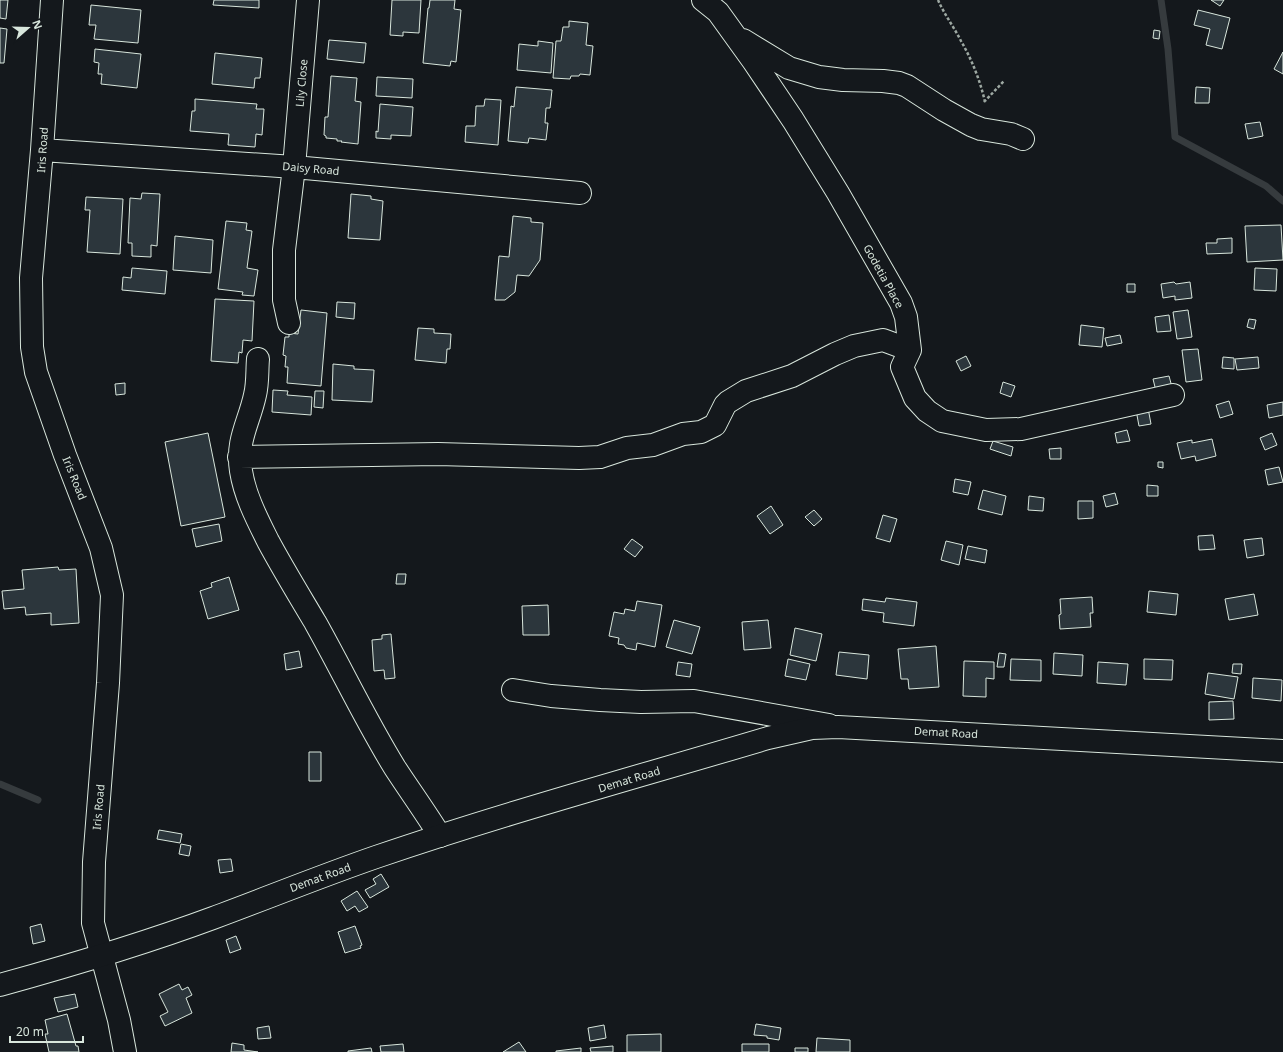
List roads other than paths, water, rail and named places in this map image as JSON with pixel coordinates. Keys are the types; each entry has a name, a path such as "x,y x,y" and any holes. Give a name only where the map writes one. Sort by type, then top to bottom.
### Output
{"street":[{"name":"Iris Road","path":"52,0 42,150 31,278 32,347 36,372 65,455 101,548 112,594 108,683 92,891 93,923 120,1020 125,1052"},
{"name":"Lily Close","path":"288,323 284,300 284,250 294,166 308,0"},
{"name":"Godetia Place","path":"703,0 718,12 794,120 901,303 906,317 910,350 902,367 915,398 927,411 942,421 986,430 1021,429 1173,395"},
{"path":"735,35 789,68 808,74 843,80 900,83 908,86 944,110 981,129 1011,134 1023,139"},
{"name":"Daisy Road","path":"42,150 294,166 580,193"},
{"path":"240,457 438,454 579,458 600,457 627,448 653,445 683,434 696,434 708,430 715,425 725,405 746,391 792,376 854,346 883,340 910,350"},
{"path":"258,359 256,393 241,439 240,457 243,481 255,516 392,763 440,836"},
{"path":"514,690 551,696 606,701 694,701 838,727"},
{"name":"Demat Road","path":"0,985 101,956 212,918 328,873 440,836 768,738 812,728 838,727 1283,752"}],"waterway":[{"path":"1161,0 1168,49 1175,137 1266,186 1283,201"},
{"path":"0,784 38,800"}]}
